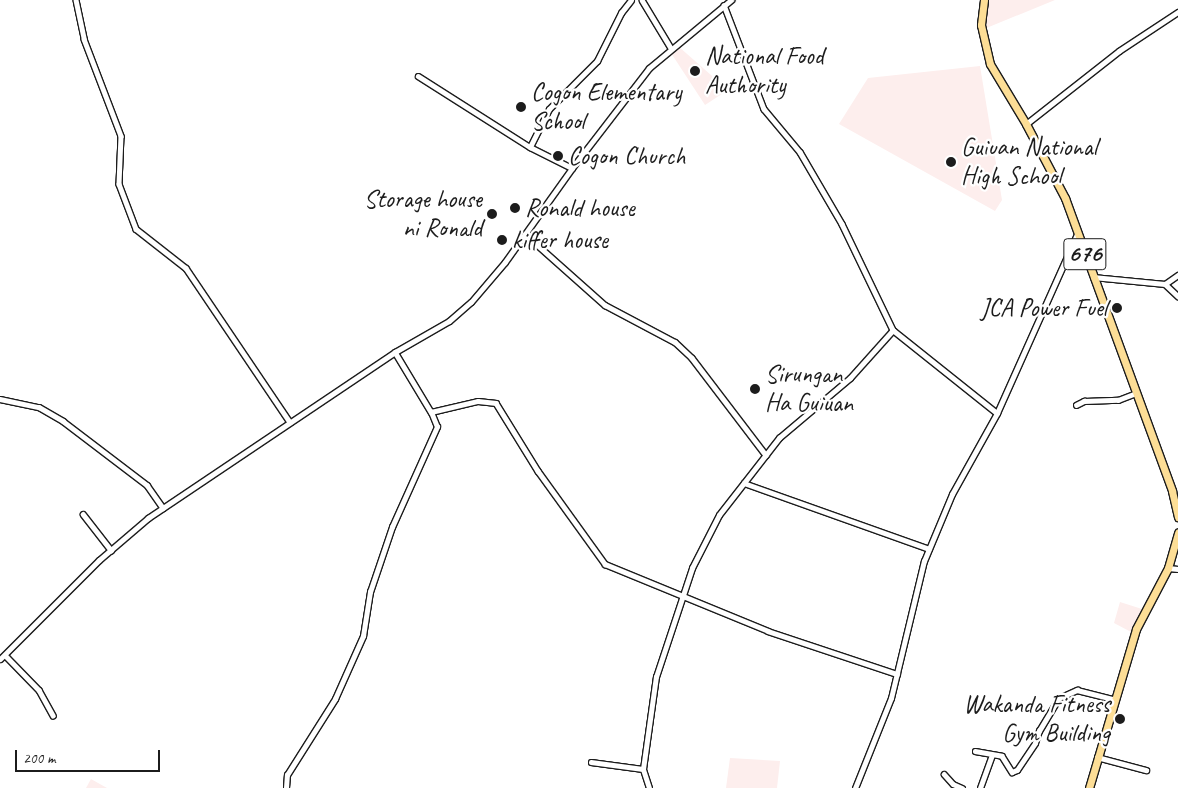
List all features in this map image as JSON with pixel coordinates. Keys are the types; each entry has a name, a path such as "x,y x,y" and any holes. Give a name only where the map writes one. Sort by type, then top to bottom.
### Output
{"main road":[{"name":"676","path":"984,0 981,25 990,64 1026,124 1065,198 1172,491 1178,517"},
{"path":"1089,788 1136,629 1168,568 1178,532"}],"street":[{"path":"76,0 84,39 121,136 119,184 136,229 186,268 290,422"},
{"path":"530,146 549,109 597,62 621,13 631,0"},
{"path":"642,0 670,48"},
{"path":"53,715 39,690 2,657 111,550 163,508 395,352 449,321 471,302 525,234 572,168 649,68 670,48 731,0"},
{"path":"724,5 764,108 800,152 823,192 893,330 996,413"},
{"path":"1026,124 1119,51 1178,12"},
{"path":"418,76 530,146 572,168"},
{"path":"525,234 604,305 675,342 692,358 766,456"},
{"path":"855,788 891,698 929,549 952,494 996,413 1077,234"},
{"path":"1165,284 1178,275"},
{"path":"1093,277 1165,284 1178,296"},
{"path":"649,788 643,769 656,677 692,568 719,515 779,438 850,378 893,330"},
{"path":"286,788 288,775 335,699 363,636 370,592 392,527 437,427 431,412 395,352"},
{"path":"1076,405 1084,401 1118,400 1136,393"},
{"path":"0,399 39,407 63,421 146,485 163,508"},
{"path":"431,412 440,412 478,401 496,403 538,471 605,564 682,594 768,631 897,674"},
{"path":"435,420 440,412"},
{"path":"744,483 929,549"},
{"path":"83,514 111,550"},
{"path":"1168,568 1178,569"},
{"path":"975,751 1002,756 1012,772 1017,770 1059,698 1078,690 1114,699"},
{"path":"980,788 992,755"},
{"path":"1098,757 1146,770"},
{"path":"590,762 643,769"},
{"path":"944,774 953,784 962,788"}],"shaded area":[{"path":"987,0 1055,0 984,29"},
{"name":"National Food Authority","path":"678,46 728,90 705,105 671,53"},
{"name":"Guiuan National High School","path":"980,66 1002,200 995,211 839,124 868,78"},
{"path":"1120,602 1142,609 1131,632 1114,623"},
{"path":"730,758 780,761 777,788 726,788"},
{"path":"91,779 107,788 86,788"}],"place":[{"name":"National Food Authority","path":"695,71"},
{"name":"Cogon Elementary School","path":"521,107"},
{"name":"Cogon Church","path":"558,156"},
{"name":"Guiuan National High School","path":"951,162"},
{"name":"Ronald house","path":"515,208"},
{"name":"Storage house ni Ronald","path":"492,214"},
{"name":"kiffer house","path":"502,240"},
{"name":"JCA Power Fuel","path":"1117,308"},
{"name":"Sirungan Ha Guiuan","path":"755,389"},
{"name":"Wakanda Fitness Gym Building","path":"1120,719"}]}
